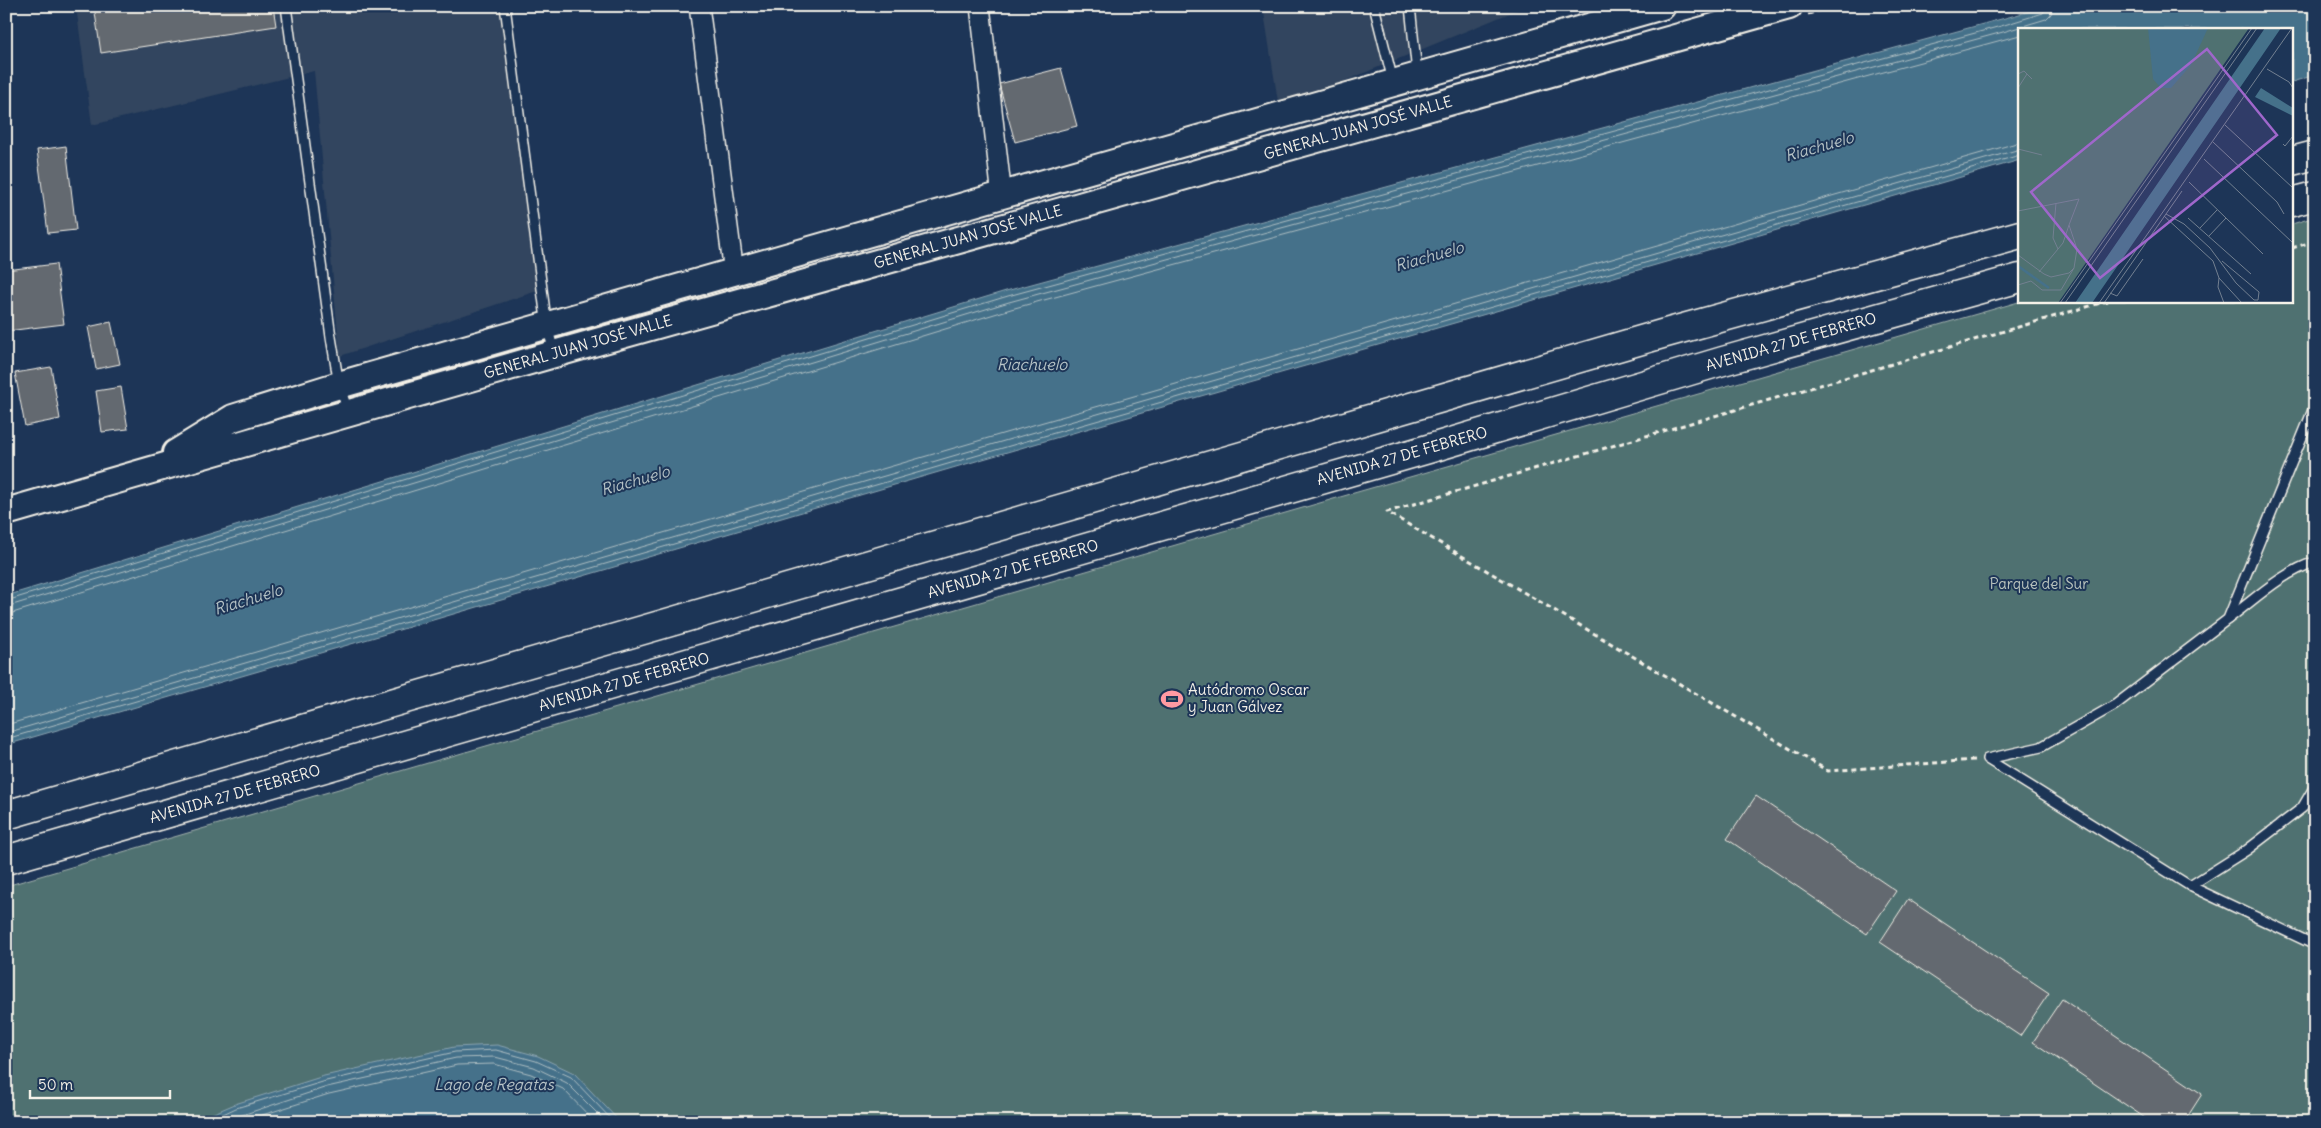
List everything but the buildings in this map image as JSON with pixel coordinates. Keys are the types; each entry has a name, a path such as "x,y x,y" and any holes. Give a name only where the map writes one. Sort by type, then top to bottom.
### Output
{"main road":[{"name":"GENERAL JUAN JOSÉ VALLE","path":"147,471 233,418 339,385 547,327 1662,6"},
{"name":"GENERAL JUAN JOSÉ VALLE","path":"6,512 554,354 1789,6"},
{"path":"2294,160 2315,155"},
{"path":"2294,201 2315,196"},
{"path":"6,815 1672,331 2018,236"},
{"name":"AVENIDA 27 DE FEBRERO","path":"6,860 1428,449 1724,361 2018,279"}],"street":[{"path":"698,6 734,273"},
{"path":"980,6 1002,196"}],"lane":[{"path":"286,6 339,385 348,413"},
{"path":"505,6 547,327 554,354"},
{"path":"1374,6 1405,80"},
{"path":"1405,80 1410,6"},
{"path":"2228,619 2315,405"},
{"path":"1987,759 2041,747 2115,705 2269,588 2304,565 2315,562"},
{"path":"1987,759 2190,886 2315,945"},
{"path":"2190,886 2247,850 2302,808 2315,786"}],"path":[{"path":"2294,247 2315,241"},
{"path":"1987,759 1828,771 1387,512 2104,302"}],"shaded area":[{"path":"76,6 509,6 543,289 340,356 314,71 92,125"},
{"path":"1263,6 1527,6 1279,108"}],"green space":[{"name":"Autódromo Oscar y Juan Gálvez","path":"2315,217 2315,1122 6,1122 6,886 1354,493 2019,302 2294,302 2294,223"}],"water":[{"name":"Riachuelo","path":"2049,6 2315,6 2315,75 2294,81 2294,28 2018,28 2018,161 1031,445 6,745 6,596 1006,291"},
{"name":"Lago de Regatas","path":"497,1045 538,1056 574,1073 620,1122 193,1122 235,1104 324,1076 454,1047"}],"place":[{"name":"Autódromo Oscar y Juan Gálvez","path":"1172,699"}],"park label":[{"name":"Parque del Sur","path":"2039,584"}]}
